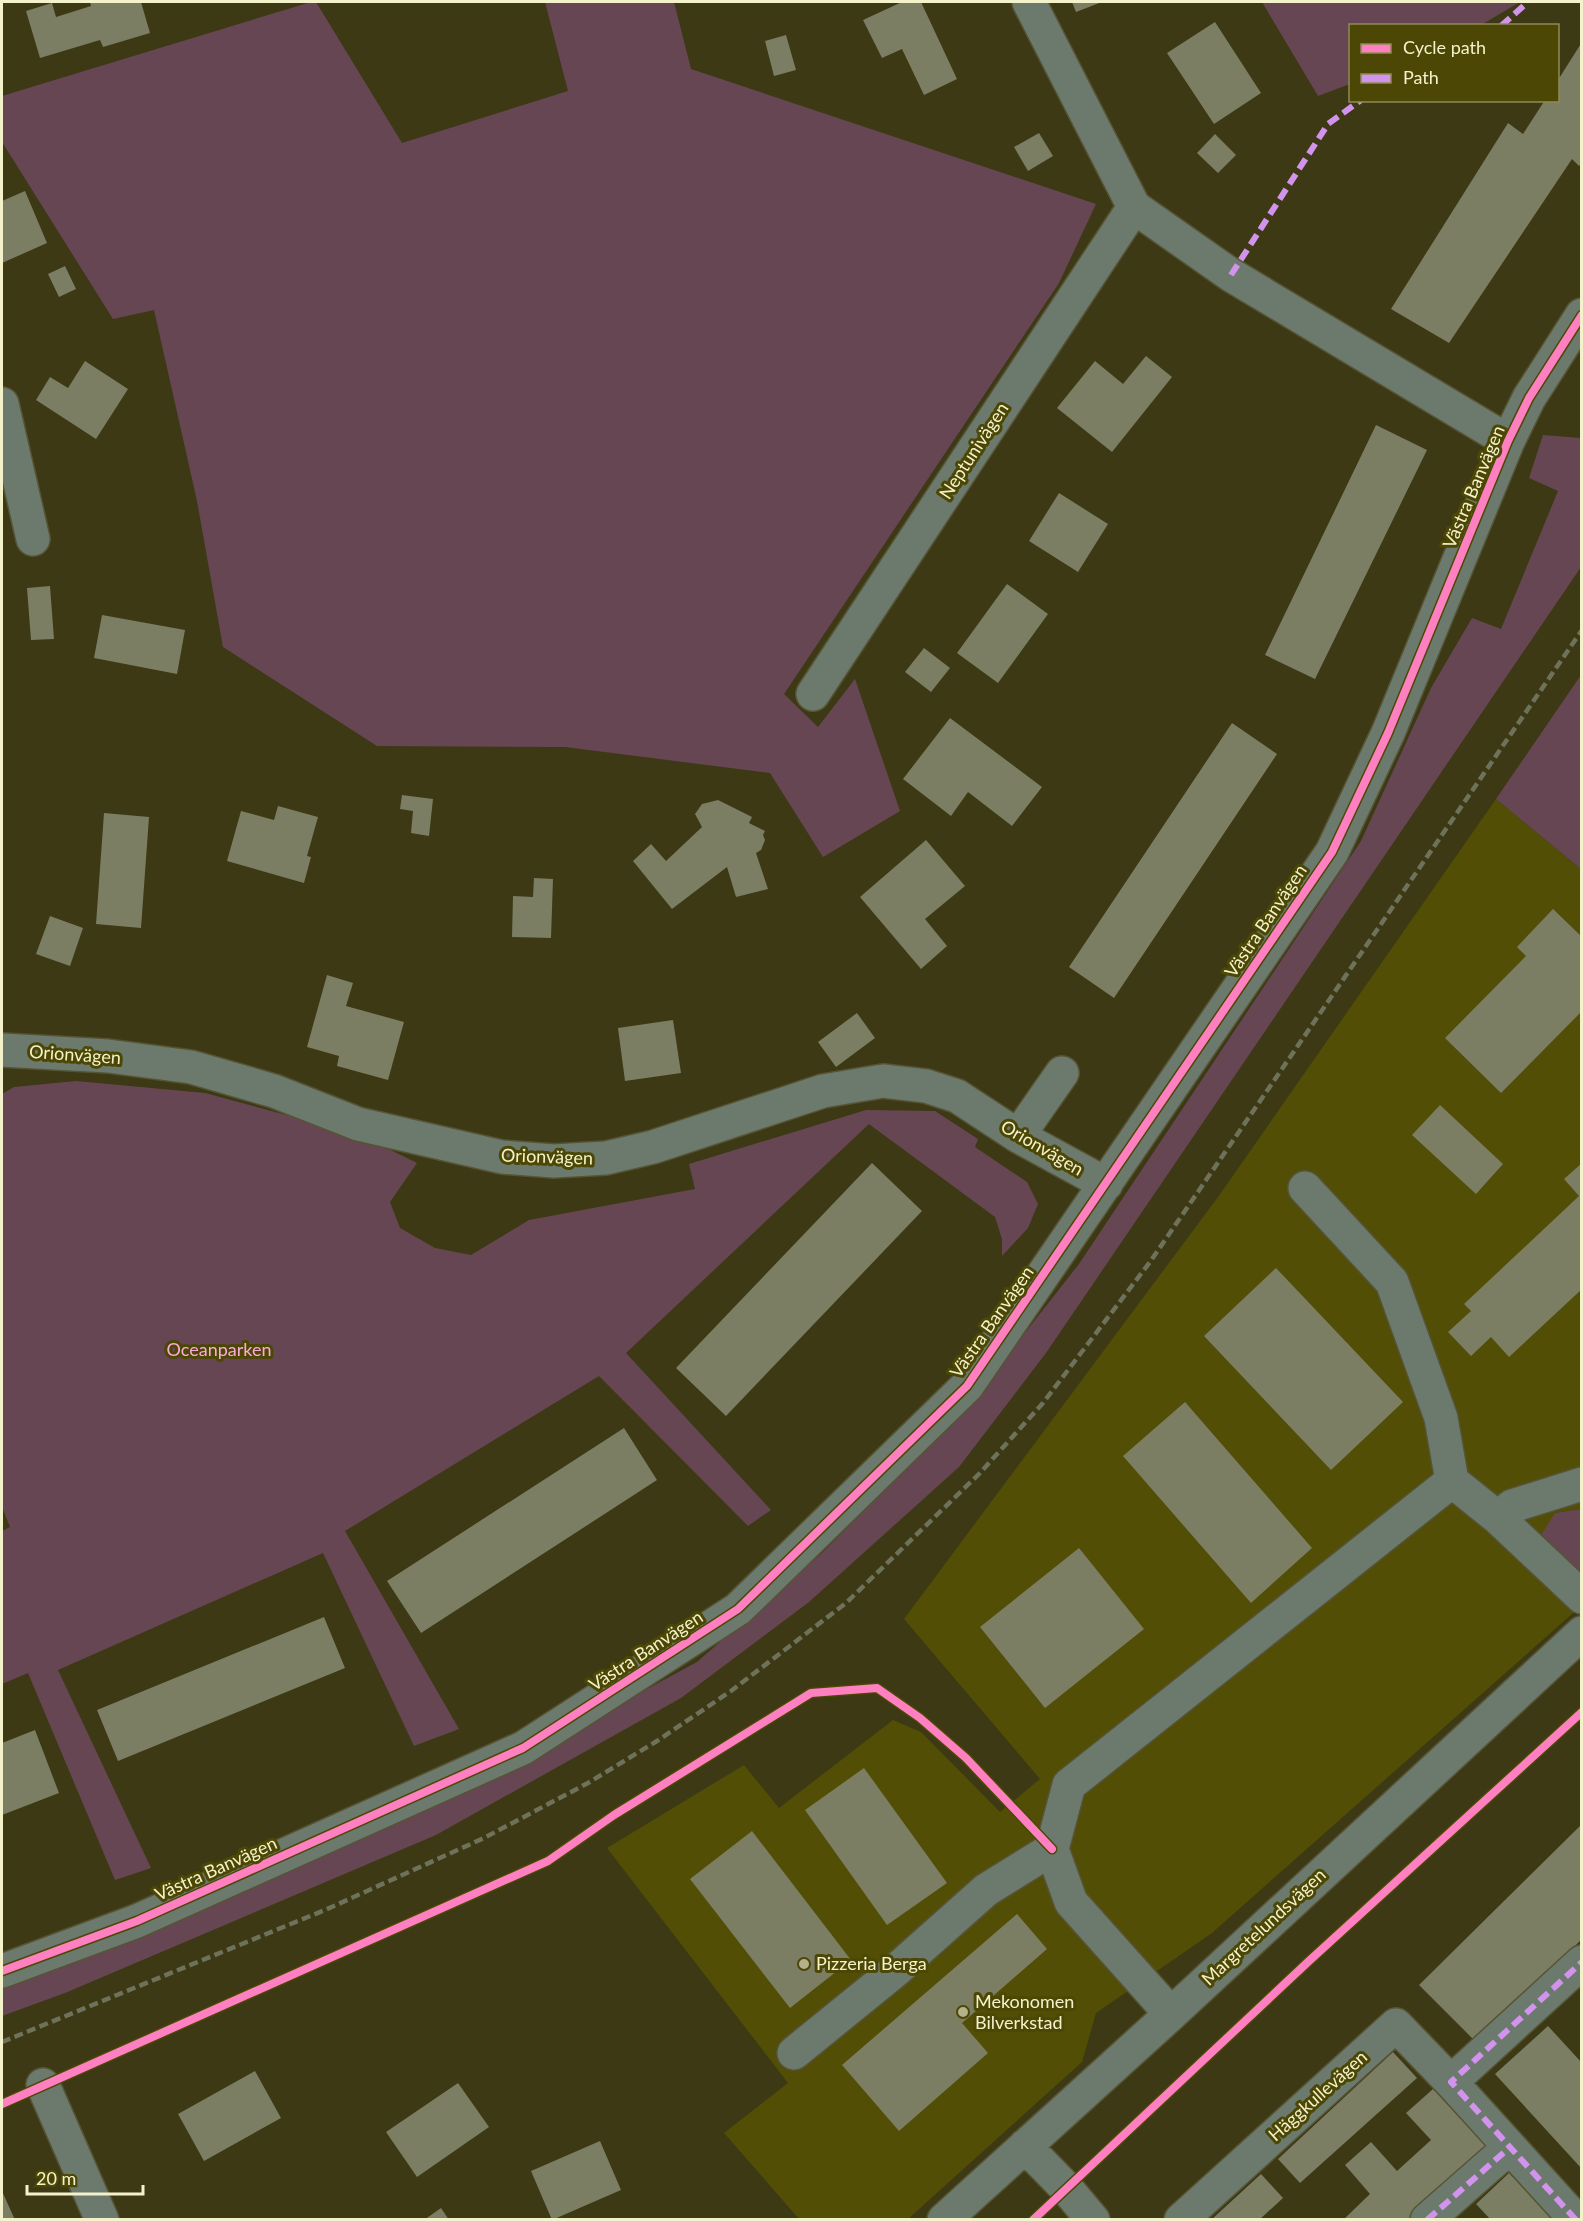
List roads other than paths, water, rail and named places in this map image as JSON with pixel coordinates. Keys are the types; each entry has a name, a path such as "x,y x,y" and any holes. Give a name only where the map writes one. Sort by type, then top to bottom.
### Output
{"street":[{"path":"1029,2 1134,207 1231,275 1508,441"},
{"name":"Neptunivägen","path":"813,694 1134,207"},
{"name":"Västra Banvägen","path":"2,1971 137,1921 523,1748 738,1610 967,1386 1332,852 1388,734 1508,441 1529,398 1581,315"},
{"path":"2,404 33,539"},
{"name":"Orionvägen","path":"8,1054 108,1056 191,1067 274,1091 358,1124 502,1157 554,1161 606,1158 674,1141 823,1092 883,1081 927,1086 957,1096 1018,1136 1106,1184"},
{"path":"1018,1136 1062,1073"},
{"path":"1305,1188 1392,1282 1441,1418 1452,1481 1498,1518 1581,1598"},
{"path":"1171,2014 1071,1902 1052,1849 1069,1785 1452,1481"},
{"path":"1498,1518 1512,1506 1581,1484"},
{"name":"Margretelundsvägen","path":"944,2220 1171,2014 1581,1633"},
{"path":"794,2052 895,1971 986,1890 1052,1849"},
{"path":"1451,2082 1581,1962"},
{"name":"Häggkullevägen","path":"1181,2220 1396,2025 1576,2220"},
{"path":"43,2085 102,2220"},
{"path":"1025,2146 1067,2189 1093,2220"},
{"path":"1427,2220 1509,2148"}],"railway":[{"path":"2,2042 325,1910 484,1838 588,1783 657,1741 731,1691 846,1603 979,1474 1043,1403 1150,1262 1582,630"}],"place":[{"name":"Pizzeria Berga","path":"804,1964"},
{"name":"Mekonomen Bilverkstad","path":"963,2012"}],"park label":[{"name":"Oceanparken","path":"219,1350"}]}
